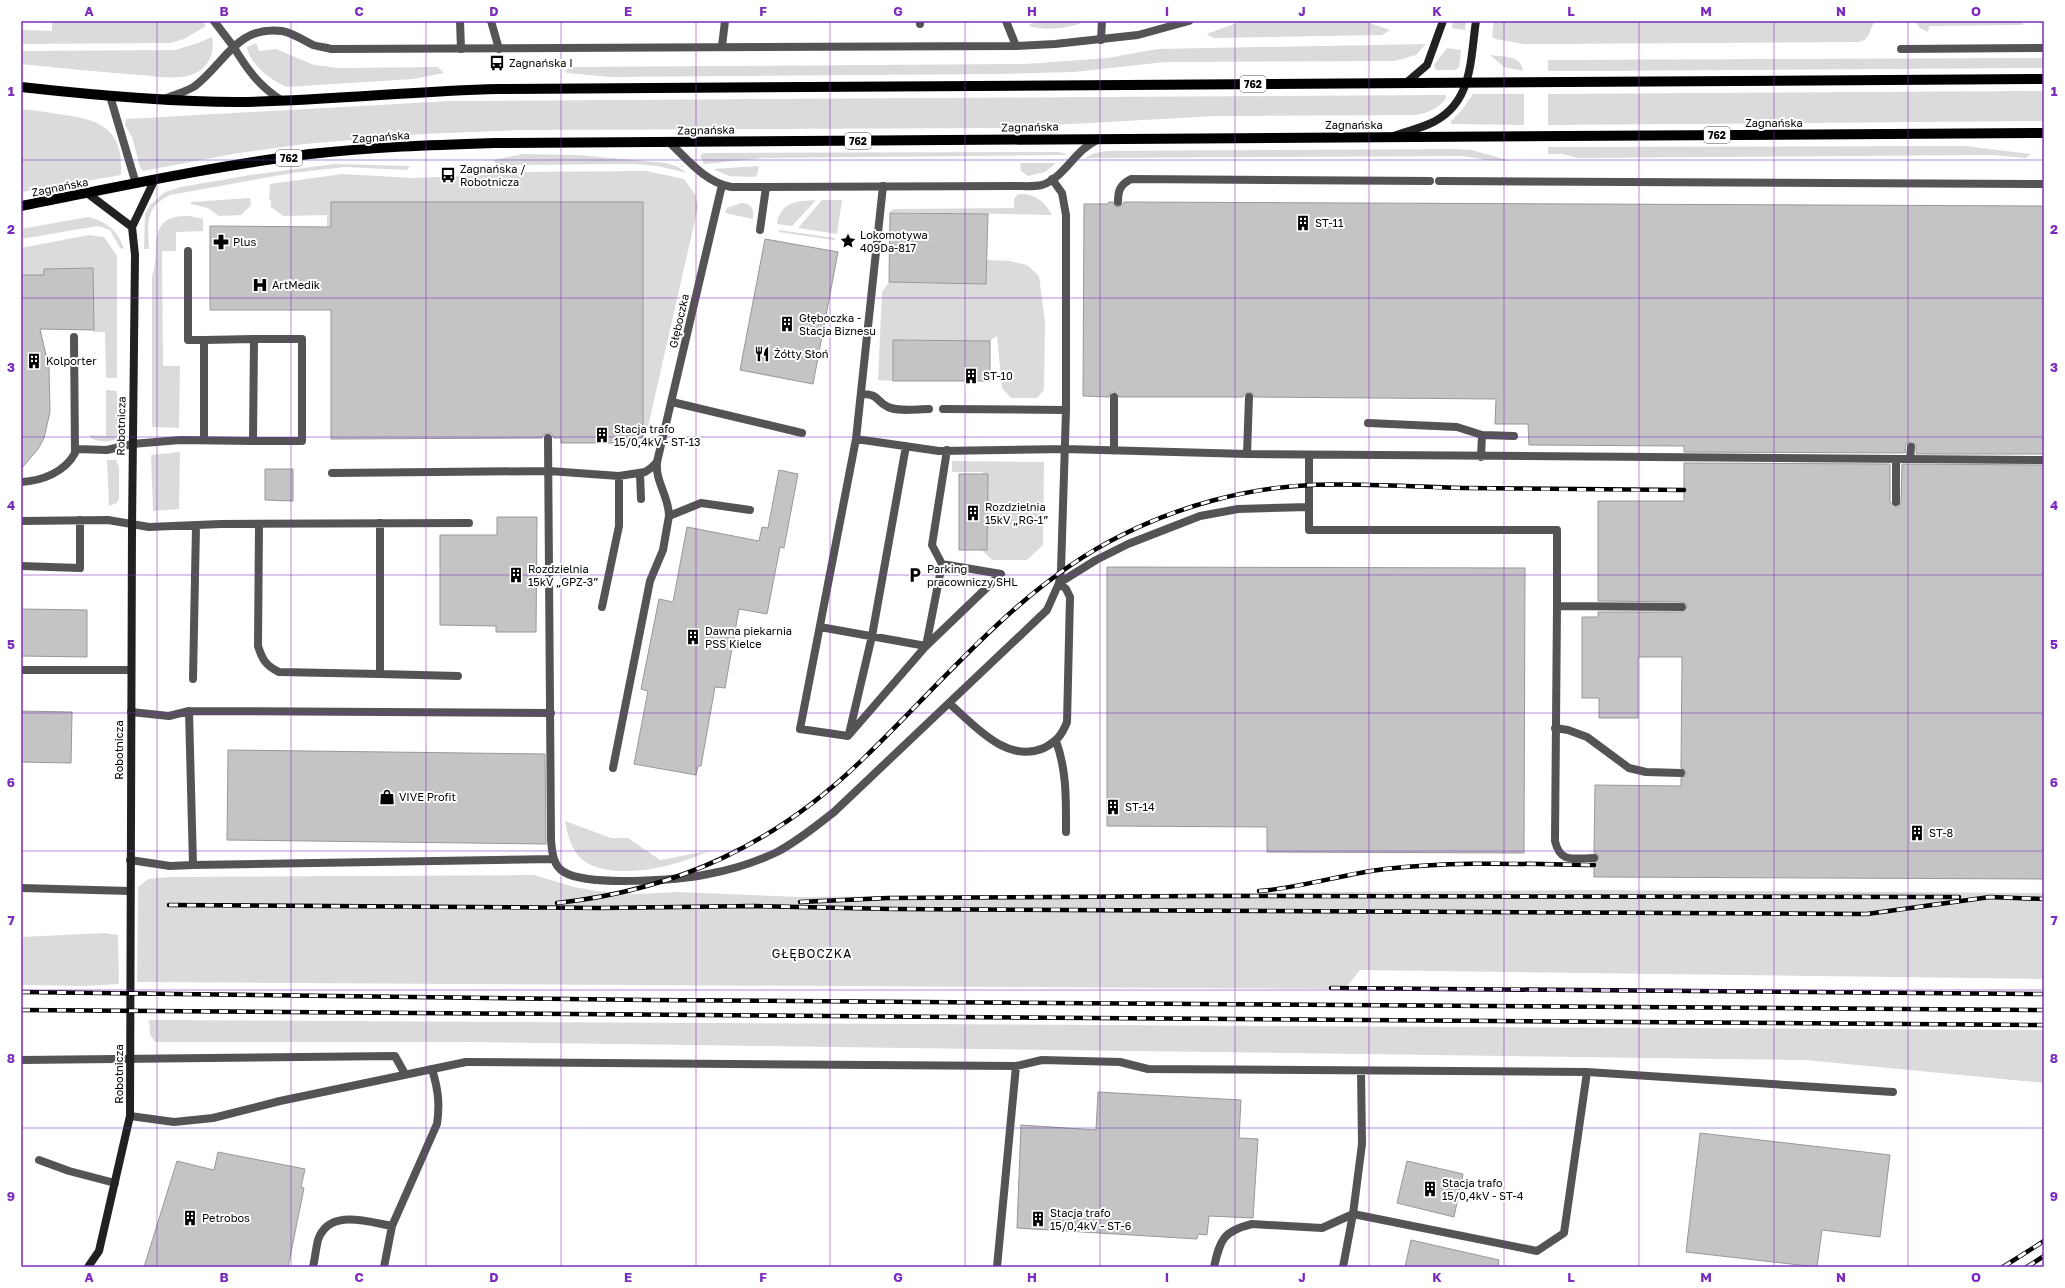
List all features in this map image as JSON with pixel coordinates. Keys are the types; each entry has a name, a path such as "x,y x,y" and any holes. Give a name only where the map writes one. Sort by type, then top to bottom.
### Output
{"main road":[{"name":"762","path":"21,87 110,96 232,102 426,91 498,89 2044,79"},
{"name":"762","path":"21,93 38,89"},
{"name":"Zagnańska","path":"21,206 234,166 311,154 403,146 495,143 670,143 1102,138 2044,133"}],"street":[{"path":"214,21 233,46 247,69 264,89 281,100"},
{"path":"460,21 461,49"},
{"path":"491,21 499,48"},
{"path":"722,46 725,21"},
{"path":"1006,21 1016,46"},
{"path":"1100,40 1102,21"},
{"path":"163,99 194,87 233,46 254,33 264,30 283,32 315,45 331,49 722,46 1016,46 1100,40 1138,35 1189,21"},
{"path":"1406,83 1427,65 1443,21"},
{"path":"1389,137 1430,124 1441,117 1460,97 1468,83 1476,21"},
{"path":"1901,49 2044,48"},
{"path":"110,96 136,184"},
{"path":"670,143 705,176 731,187 1031,186 1042,185 1052,179 1083,148 1102,138"},
{"path":"548,438 551,840 554,859 564,872 580,878 609,882 708,874 742,865 777,852 798,839 834,812 950,704 1047,610 1059,583 1061,570 1066,410 1066,215 1062,193 1052,179"},
{"path":"1118,202 1118,191 1122,184 1131,179 1430,181"},
{"path":"87,193 132,227 154,181"},
{"path":"1439,181 2044,184"},
{"name":"Głęboczka","path":"670,516 670,506 657,478 657,462 722,184"},
{"path":"848,736 800,729 856,439 883,186"},
{"path":"760,230 766,187"},
{"name":"Robotnicza","path":"88,1267 99,1251 130,1116 132,444 135,255 132,227"},
{"path":"76,449 107,450 132,444 180,440 302,441 302,339 188,340 188,251"},
{"path":"21,482 34,481 48,476 72,458 76,449 74,337"},
{"path":"253,441 254,339"},
{"path":"204,340 204,440"},
{"path":"861,394 870,394 877,397 888,407 929,409"},
{"path":"1114,396 1114,451"},
{"path":"1247,454 1249,397"},
{"path":"672,402 802,433"},
{"path":"943,409 1066,410"},
{"path":"1368,423 1457,427 1482,434 1514,436"},
{"path":"1481,457 1482,434"},
{"path":"856,439 946,450 1065,449 1247,454 1481,457 2044,460"},
{"path":"848,736 872,636 906,446"},
{"path":"1910,459 1911,447"},
{"path":"926,646 942,564 932,545 946,450"},
{"path":"1309,455 1309,530 1557,530 1555,841 1560,854 1566,858 1594,858"},
{"path":"1896,459 1896,502"},
{"path":"332,473 549,471 619,476 640,474 651,468 657,462"},
{"path":"640,474 641,499"},
{"path":"602,607 619,526 619,476"},
{"path":"613,768 650,581 663,550 670,516 701,503 750,510"},
{"path":"1059,583 1096,560 1128,544 1200,516 1238,509 1309,507"},
{"path":"21,566 80,568 80,520"},
{"path":"21,521 108,520 132,526 149,527 259,524 468,523"},
{"path":"380,523 380,674"},
{"path":"259,524 258,646 262,659 270,668 279,672 458,676"},
{"path":"193,679 196,526"},
{"path":"848,736 926,646 1001,574 942,564"},
{"path":"950,704 980,730 1006,748 1018,752 1029,752 1042,748 1056,741 1063,734 1067,722 1070,597 1066,589 1059,583"},
{"path":"1557,606 1682,607"},
{"path":"820,627 926,646"},
{"path":"21,670 131,670"},
{"path":"131,712 169,716 189,711 551,713"},
{"path":"189,711 193,865"},
{"path":"1555,728 1568,730 1588,737 1609,755 1629,768 1646,772 1681,773"},
{"path":"1056,741 1062,757 1065,788 1066,832"},
{"path":"130,860 170,866 554,859"},
{"path":"21,888 130,891"},
{"path":"21,1060 395,1056 406,1074"},
{"path":"130,1116 174,1122 213,1118 280,1101 466,1062 1016,1066 1042,1060 1120,1062 1148,1070 1587,1072 1893,1092"},
{"path":"998,1267 1016,1066"},
{"path":"384,1267 392,1226 437,1124 440,1108 439,1091 432,1069"},
{"path":"1343,1267 1353,1214 1362,1144 1361,1072"},
{"path":"1214,1267 1218,1247 1223,1238 1230,1231 1240,1227 1252,1224 1322,1228 1353,1214 1537,1251 1564,1233 1587,1072"},
{"path":"39,1160 69,1171 115,1183"},
{"path":"313,1267 319,1239 328,1225 344,1218 392,1226"}],"shaded area":[{"path":"52,21 202,21 206,26 184,39 170,43 21,44 21,30 52,31"},
{"path":"1038,21 1084,21 1074,26 1048,29 1029,25"},
{"path":"1243,21 1364,21 1390,30 1382,35 1214,38 1207,35"},
{"path":"1453,21 1466,21 1465,30 1452,28"},
{"path":"1494,21 1875,21 1867,37 1858,42 1524,44 1495,39 1492,36"},
{"path":"1915,21 2023,21 2023,25 1929,26 1928,32 1920,28"},
{"path":"212,37 212,53 205,66 196,73 182,77 160,77 21,64 21,51 175,50"},
{"path":"256,43 259,51 276,49 314,65 339,68 438,67 444,73 413,79 287,87 268,76 252,60 247,47"},
{"path":"1426,44 1416,55 1395,61 1165,62 1074,72 610,77 567,73 565,71 570,67 1025,64 1108,58 1157,49"},
{"path":"1447,48 1461,50 1459,68 1454,70 1436,70 1434,65"},
{"path":"1490,55 1515,59 1522,66 1523,71 1504,67"},
{"path":"2044,58 2044,68 1548,71 1548,60"},
{"path":"2044,91 2044,121 1548,125 1548,94"},
{"path":"1473,94 1524,94 1524,125 1451,124 1451,121 1462,110"},
{"path":"1446,95 1443,102 1437,107 1416,115 1216,116 997,128 519,130 423,134 305,144 233,154 143,171 140,167 132,137 125,125 126,119 450,101"},
{"path":"21,109 72,116 85,119 106,128 113,136 118,146 121,159 121,175 21,192"},
{"path":"1965,146 2031,154 2026,158 1991,155 1578,158 1562,154 1548,154 1548,147"},
{"path":"1472,150 1511,161 1486,160 1463,156 1085,158 1092,154 1106,151"},
{"path":"1058,152 1066,155 764,158 704,164 700,156 703,153"},
{"path":"523,154 578,155 666,163 678,167 687,173 658,166 636,164 497,165 493,160"},
{"path":"1020,163 1056,163 1045,172 1028,176 1021,171"},
{"path":"334,164 410,166 407,170 345,167 292,173 170,195 156,205 152,211 148,225 149,249 144,249 145,214 150,205 165,192 181,187 250,175"},
{"path":"759,166 757,175 754,177 729,176 713,169"},
{"path":"646,171 684,179 696,196 698,207 647,431 643,432 643,202 331,202 331,257 327,257 327,215 283,216 271,207 271,200 269,200 270,184 342,174 412,178 482,175 502,172"},
{"path":"1018,194 1029,195 1038,199 1046,206 1052,215 889,212 894,209 1014,208 1014,199"},
{"path":"250,198 251,205 241,215 219,216 208,208 191,204 191,202"},
{"path":"816,200 792,226 777,224 782,211 790,204"},
{"path":"822,200 842,200 837,234 798,228"},
{"path":"741,203 748,204 752,207 753,219 725,213 727,208"},
{"path":"189,216 203,219 203,231 176,232 176,251 162,251 163,366 180,366 179,428 152,427 152,276 155,265 157,235 160,227 166,221 175,217"},
{"path":"88,217 101,221 111,228 119,237 124,249 120,248 110,230 98,226 21,239 21,229"},
{"path":"779,230 835,238 834,240 779,232"},
{"path":"89,235 104,237 117,256 117,378 106,378 105,332 93,332 93,268 44,269 44,275 21,275 21,248"},
{"path":"987,260 1010,261 1027,265 1039,276 1045,322 1044,390 1037,398 1011,398 1002,388 997,336 990,341 893,340 893,381 878,380 882,292 889,282 986,283"},
{"path":"106,390 117,391 117,438 112,441 97,440 91,438 90,435 106,436"},
{"path":"180,452 179,509 153,511 151,455"},
{"path":"107,460 116,460 119,467 119,499 117,503 109,506"},
{"path":"952,461 1044,462 1043,545 1027,560 992,560 982,550 983,472 952,472"},
{"path":"565,821 611,838 628,838 660,860 708,851 681,862 649,869 617,871 602,869 583,861 575,851 570,840"},
{"path":"534,875 574,887 597,891 635,894 679,892 801,897 1586,890 2044,893 2044,979 1360,970 1345,989 137,982 138,887 148,879 170,877"},
{"path":"104,933 118,935 119,984 84,986 21,985 21,937"},
{"path":"149,1020 2044,1030 2044,1083 1805,1060 464,1042 155,1042 150,1034"}],"building":[{"path":"331,202 643,202 643,438 638,438 639,443 561,443 561,438 554,438 551,433 548,433 543,435 542,438 331,439 331,310 210,310 210,226 331,227"},
{"path":"1109,202 1113,202 1115,206 1118,207 1124,202 2044,206 2044,454 1916,454 1916,445 1911,442 1906,444 1905,453 1684,452 1684,446 1529,445 1528,424 1495,424 1496,399 1254,397 1252,393 1249,392 1243,397 1119,397 1114,392 1111,392 1109,397 1083,396 1084,204 1108,204"},
{"path":"890,213 988,214 986,284 889,282"},
{"name":"Głęboczka - Stacja Biznesu","path":"765,239 838,252 813,384 740,370"},
{"name":"Kolporter","path":"93,268 94,330 40,329 49,368 50,412 44,438 38,449 21,469 21,275 44,275 44,269"},
{"path":"893,340 990,341 990,381 893,381"},
{"path":"1684,463 1890,464 1890,502 1896,507 1899,507 1901,502 1902,464 2044,465 2044,879 1594,877 1594,864 1599,858 1598,855 1594,853 1595,785 1681,786 1681,778 1685,776 1686,773 1684,769 1681,768 1682,657 1638,657 1638,718 1599,718 1599,698 1582,698 1582,617 1598,617 1598,612 1682,612 1687,607 1687,604 1682,602 1598,601 1598,501 1684,501"},
{"path":"265,469 293,469 293,501 265,500"},
{"name":"Dawna piekarnia PSS Kielce","path":"779,470 798,474 784,548 780,547 767,614 739,609 725,688 715,687 701,766 698,766 696,775 634,764 648,691 641,689 659,599 673,602 687,527 759,541 762,527 768,528"},
{"name":"Rozdzielnia 15kV „RG-1”","path":"959,474 988,474 987,550 959,550"},
{"path":"497,517 537,517 536,632 496,632 496,626 440,625 440,535 497,535"},
{"path":"1107,567 1525,568 1524,853 1267,852 1267,827 1107,826"},
{"path":"21,609 87,610 87,657 21,656"},
{"path":"21,711 72,712 71,763 21,762"},
{"name":"VIVE Profit","path":"228,750 545,754 546,844 227,840"},
{"path":"1098,1092 1241,1100 1239,1138 1258,1139 1253,1218 1209,1216 1207,1235 1198,1234 1197,1239 1017,1228 1021,1125 1096,1130"},
{"path":"1700,1133 1890,1155 1880,1237 1822,1230 1817,1267 1686,1252"},
{"path":"218,1152 305,1169 301,1187 304,1188 288,1267 144,1267 177,1161 214,1170"},
{"name":"Stacja trafo 15/0,4kV - ST-4","path":"1407,1161 1463,1174 1454,1217 1397,1203"},
{"path":"1411,1240 1499,1260 1498,1267 1405,1267"}],"railway":[{"path":"557,903 601,897 644,887 685,874 724,857 761,838 797,814 832,787 865,757 955,665 1017,607 1050,580 1085,556 1122,535 1167,515 1238,494 1311,485 1349,484 1463,488 1684,490"},
{"path":"1259,891 1290,887 1369,871 1411,866 1489,864 1594,865"},
{"path":"800,902 888,898 1205,896 1959,897"},
{"path":"169,905 600,908 754,906 893,909 1867,914 1990,897 2044,899"},
{"path":"1331,988 2044,994"},
{"path":"21,992 649,1000 2044,1010"},
{"path":"21,1010 2044,1025"},
{"path":"2003,1267 2044,1241"},
{"path":"2027,1267 2044,1256"}],"place":[{"name":"Zagnańska I","path":"497,63"},
{"name":"Zagnańska / Robotnicza","path":"448,175"},
{"name":"ST-11","path":"1303,223"},
{"name":"Lokomotywa 409Da-817","path":"848,241"},
{"name":"Plus","path":"221,242"},
{"name":"ArtMedik","path":"260,285"},
{"name":"Głęboczka - Stacja Biznesu","path":"787,324"},
{"name":"Żółty Słoń","path":"762,354"},
{"name":"Kolporter","path":"34,361"},
{"name":"ST-10","path":"971,376"},
{"name":"Stacja trafo 15/0,4kV - ST-13","path":"602,435"},
{"name":"Rozdzielnia 15kV „RG-1”","path":"973,513"},
{"name":"Rozdzielnia 15kV „GPZ-3”","path":"516,575"},
{"name":"Parking pracowniczy SHL","path":"915,575"},
{"name":"Dawna piekarnia PSS Kielce","path":"693,637"},
{"name":"VIVE Profit","path":"387,797"},
{"name":"ST-14","path":"1113,807"},
{"name":"ST-8","path":"1917,833"},
{"name":"Stacja trafo 15/0,4kV - ST-4","path":"1430,1189"},
{"name":"Petrobos","path":"190,1218"},
{"name":"Stacja trafo 15/0,4kV - ST-6","path":"1038,1219"}],"district":[{"name":"GŁĘBOCZKA","path":"812,954"}]}
